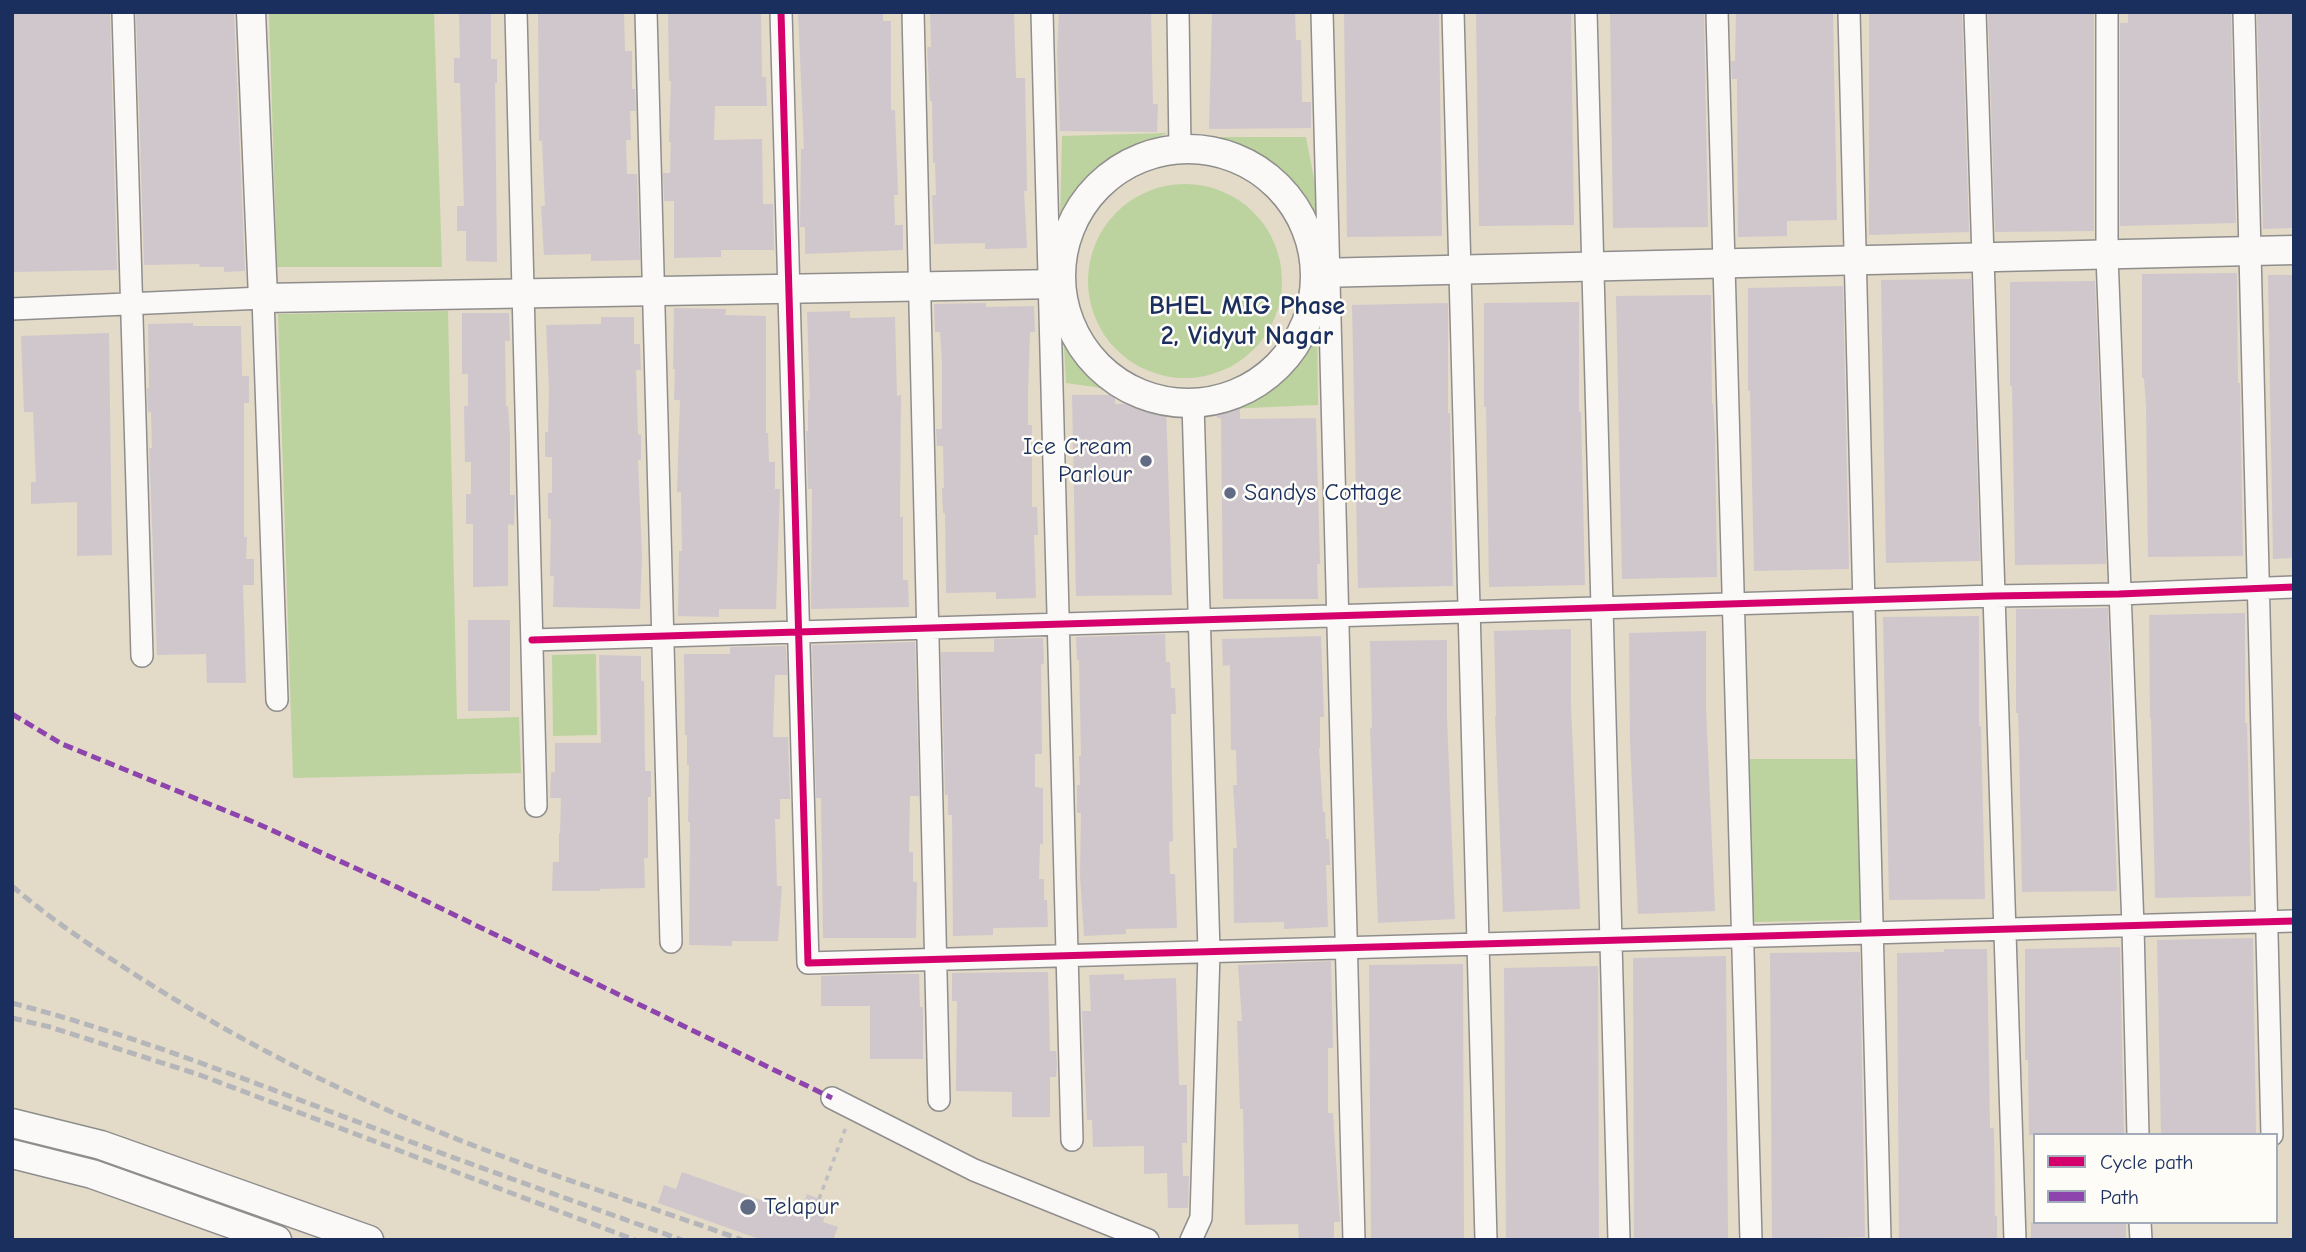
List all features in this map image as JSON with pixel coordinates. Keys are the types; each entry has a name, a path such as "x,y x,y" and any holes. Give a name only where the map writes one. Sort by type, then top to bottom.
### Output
{"street":[{"path":"123,12 142,656"},
{"path":"251,12 277,701"},
{"path":"516,12 536,806"},
{"path":"646,12 671,942"},
{"path":"781,12 808,963 2294,921"},
{"path":"913,12 939,1100"},
{"path":"1042,12 1054,284 1058,624 1072,1140"},
{"path":"1178,12 1181,149"},
{"path":"1322,12 1323,273 1338,616 1354,1240"},
{"path":"1453,12 1486,1240"},
{"path":"1586,12 1619,1240"},
{"path":"1717,12 1751,1240"},
{"path":"1849,12 1880,1240"},
{"path":"1975,12 2015,1240"},
{"path":"2107,12 2107,256 2133,926 2138,1133"},
{"path":"2244,12 2272,1133"},
{"path":"1181,149 1221,153 1258,170 1289,197 1308,233 1323,273 1311,312 1294,348 1276,367 1267,376 1232,396 1193,403 1153,398 1118,382 1088,356 1069,321 1054,284 1065,244 1081,207 1107,178 1142,158 1181,149"},
{"path":"1323,273 2294,250"},
{"path":"12,309 263,298 1054,284"},
{"path":"1191,1240 1201,1218 1209,952 1193,403"},
{"path":"532,640 2294,587"},
{"path":"832,1098 974,1170 1148,1240"},
{"path":"12,1123 101,1145 369,1240"},
{"path":"12,1154 92,1174 277,1240"}],"path":[{"path":"818,1199 853,1109"}],"green space":[{"path":"269,12 434,12 442,267 277,267"},
{"path":"1167,133 1132,150 1105,168 1082,191 1060,223 1062,136"},
{"path":"1219,137 1306,137 1323,226 1319,229 1314,227 1287,187 1253,161 1219,143"},
{"path":"1185,184 1222,192 1253,213 1274,244 1282,281 1274,318 1253,349 1222,370 1185,378 1148,370 1117,349 1096,318 1088,281 1096,244 1117,213 1148,192"},
{"path":"448,311 457,719 519,717 521,773 293,778 278,314"},
{"path":"1317,324 1318,405 1225,409 1270,386 1281,377 1300,355"},
{"path":"1063,329 1084,364 1116,390 1066,383"},
{"path":"596,654 597,735 553,736 552,655"},
{"path":"1748,759 1857,759 1861,920 1753,922"}],"building":[{"path":"12,12 110,12 117,270 13,272"},
{"path":"136,12 234,12 245,271 224,272 224,267 200,267 199,264 144,265"},
{"path":"459,12 491,12 491,59 497,59 497,262 466,261 466,231 457,231 457,206 464,206 460,83 454,83 454,58 460,58"},
{"path":"538,12 624,12 625,51 632,51 632,89 635,89 636,111 630,111 631,140 626,140 627,174 637,174 640,260 591,261 591,254 544,255 541,206 545,206 542,141 539,141"},
{"path":"668,12 761,12 762,77 766,77 767,106 715,106 714,140 762,139 763,204 773,204 774,250 721,250 721,257 674,258 674,201 664,201 663,173 670,173 671,142"},
{"path":"798,12 883,12 883,21 891,21 891,110 895,110 898,195 894,195 895,225 903,225 903,250 805,254 805,227 800,227 801,149 804,149"},
{"path":"930,12 1014,12 1016,78 1025,78 1027,191 1024,191 1027,248 985,249 985,243 934,244 932,195 936,195 935,163 927,47 931,47"},
{"path":"1059,12 1151,12 1153,104 1158,104 1157,132 1060,131 1057,51"},
{"path":"1212,12 1295,12 1296,40 1301,40 1302,102 1311,102 1311,128 1209,129"},
{"path":"1439,12 1442,236 1347,237 1344,13"},
{"path":"1476,12 1571,12 1574,225 1479,226"},
{"path":"1610,12 1704,12 1708,227 1613,228"},
{"path":"1736,12 1833,12 1837,220 1787,221 1787,236 1738,237 1737,79 1732,79 1731,61 1735,61"},
{"path":"1869,12 1962,12 1969,232 1869,235"},
{"path":"1988,12 2094,12 2094,231 1995,232"},
{"path":"2128,12 2231,12 2236,223 2120,226 2120,23 2128,23"},
{"path":"2257,12 2294,12 2294,228 2263,229"},
{"path":"2237,273 2243,556 2148,557 2146,406 2142,378 2142,274"},
{"path":"2268,275 2294,275 2294,558 2273,559"},
{"path":"1971,279 1980,561 1886,563 1881,280"},
{"path":"2095,281 2106,564 2015,565 2010,282"},
{"path":"1843,286 1849,569 1754,571 1748,391 1748,288"},
{"path":"1711,295 1717,577 1622,579 1616,296"},
{"path":"1579,302 1579,412 1585,585 1489,587 1484,303"},
{"path":"986,303 986,307 1034,306 1035,332 1030,332 1028,425 1032,425 1032,507 1037,507 1038,535 1034,535 1036,598 996,599 996,592 946,593 943,446 937,446 936,429 942,429 942,362 940,332 935,332 934,304"},
{"path":"1448,303 1453,586 1358,588 1352,305"},
{"path":"674,308 726,309 725,315 766,316 766,433 769,462 775,462 775,489 780,489 776,609 719,609 719,617 678,616 679,551 682,551 681,492 677,492 680,400 674,400"},
{"path":"850,311 850,318 895,317 897,396 901,395 900,517 903,517 903,580 908,580 909,607 811,609 812,489 808,489 806,431 810,400 807,312"},
{"path":"462,313 509,313 510,341 505,341 506,406 510,435 510,495 515,495 514,525 508,524 508,586 473,587 473,524 466,524 466,494 471,494 471,462 465,462 464,406 468,406 468,374 462,374"},
{"path":"601,317 634,317 634,344 640,344 641,370 636,370 638,434 641,435 641,460 638,460 642,556 640,609 553,607 554,576 550,576 551,519 548,519 548,493 552,493 552,457 545,457 549,390 546,325 601,324"},
{"path":"193,323 193,326 241,326 242,376 249,376 249,403 244,403 244,537 247,537 246,559 254,559 254,585 243,585 246,683 207,683 206,654 157,655 149,448 152,448 151,412 148,412 147,388 148,324"},
{"path":"109,333 112,555 77,556 77,502 31,504 31,482 36,482 33,412 24,412 21,336"},
{"path":"1072,395 1115,395 1115,404 1166,403 1172,595 1076,596"},
{"path":"1240,400 1240,419 1316,418 1320,564 1317,564 1318,599 1223,599 1221,418 1217,418 1216,401"},
{"path":"2108,608 2117,891 2022,892 2016,713 2016,609"},
{"path":"2245,613 2245,723 2251,896 2155,898 2149,615"},
{"path":"1979,616 1979,726 1985,899 1889,900 1883,617"},
{"path":"468,620 510,620 510,711 468,711"},
{"path":"1571,629 1571,706 1580,909 1503,912 1494,631"},
{"path":"1706,631 1706,708 1715,911 1638,914 1630,740 1629,633"},
{"path":"1165,634 1166,662 1170,662 1171,688 1175,688 1176,714 1171,714 1173,841 1169,842 1170,874 1175,874 1177,928 1126,929 1126,934 1084,936 1080,876 1081,813 1077,813 1081,756 1076,637"},
{"path":"1321,636 1324,717 1320,717 1319,748 1323,812 1326,839 1329,839 1330,865 1326,865 1328,927 1284,929 1284,922 1234,923 1233,848 1237,848 1233,785 1237,785 1236,750 1231,750 1230,665 1223,666 1222,639"},
{"path":"1043,638 1042,754 1035,754 1035,787 1043,788 1043,844 1040,844 1039,879 1044,879 1048,927 993,928 993,935 953,936 952,815 948,815 948,795 945,795 941,652 994,652 994,639"},
{"path":"1447,640 1447,717 1455,919 1378,923 1370,728 1370,641"},
{"path":"915,642 919,796 910,796 909,852 913,852 913,882 917,882 916,938 823,938 821,798 816,798 812,645"},
{"path":"786,646 787,675 775,675 773,737 788,737 790,799 780,799 780,819 775,819 777,886 782,886 778,941 732,941 732,946 689,945 690,822 684,654 730,654 730,647"},
{"path":"599,655 641,656 641,681 644,681 645,771 651,771 651,797 648,797 648,858 644,858 645,888 552,891 553,862 559,862 561,798 550,798 551,772 555,772 555,743 601,743"},
{"path":"2253,938 2256,1133 2161,1133 2157,940"},
{"path":"2120,947 2124,1133 2029,1135 2028,1060 2025,1060 2025,949"},
{"path":"1944,949 1987,949 1990,1128 1994,1128 1997,1238 1899,1238 1897,953 1944,952"},
{"path":"1860,952 1865,1237 1772,1239 1770,953"},
{"path":"1726,956 1728,1240 1634,1240 1633,958"},
{"path":"1331,961 1333,1048 1328,1048 1328,1113 1333,1113 1340,1222 1334,1222 1334,1240 1299,1240 1298,1224 1245,1225 1243,1109 1240,1109 1237,1021 1242,1021 1238,965"},
{"path":"1463,964 1464,1240 1371,1240 1369,965"},
{"path":"1598,966 1599,1240 1506,1240 1504,968"},
{"path":"1048,972 1050,1051 1056,1051 1057,1066 1056,1077 1050,1077 1050,1117 1012,1117 1012,1092 956,1091 957,1001 952,1001 952,973"},
{"path":"919,974 920,1007 923,1007 923,1059 870,1059 870,1006 821,1006 821,976"},
{"path":"1124,974 1124,980 1176,978 1179,1085 1187,1085 1187,1143 1182,1143 1183,1176 1189,1176 1188,1208 1168,1208 1167,1173 1144,1174 1144,1146 1093,1147 1092,1120 1087,1120 1082,1011 1091,1011 1089,975"},
{"path":"682,1172 800,1214 807,1194 829,1203 823,1222 838,1227 833,1240 762,1240 658,1203 664,1185 676,1189"},
{"path":"2031,1222 2126,1224 2126,1240 2031,1240"}],"railway":[{"path":"12,886 68,930 162,991 230,1032 335,1086 490,1152 742,1240"},
{"path":"12,1003 187,1058 682,1240"},
{"path":"12,1018 50,1027 200,1075 635,1240"}],"marked path":[{"path":"12,714 62,744 256,823 397,887 832,1098"}],"cycle path":[{"path":"781,12 808,963 2294,921"},
{"path":"532,640 2294,587"}],"place":[{"name":"Ice Cream Parlour","path":"1146,461"},
{"name":"Sandys Cottage","path":"1230,493"},
{"name":"Telapur","path":"748,1207"}],"district":[{"name":"BHEL MIG Phase 2, Vidyut Nagar","path":"1247,322"}]}
